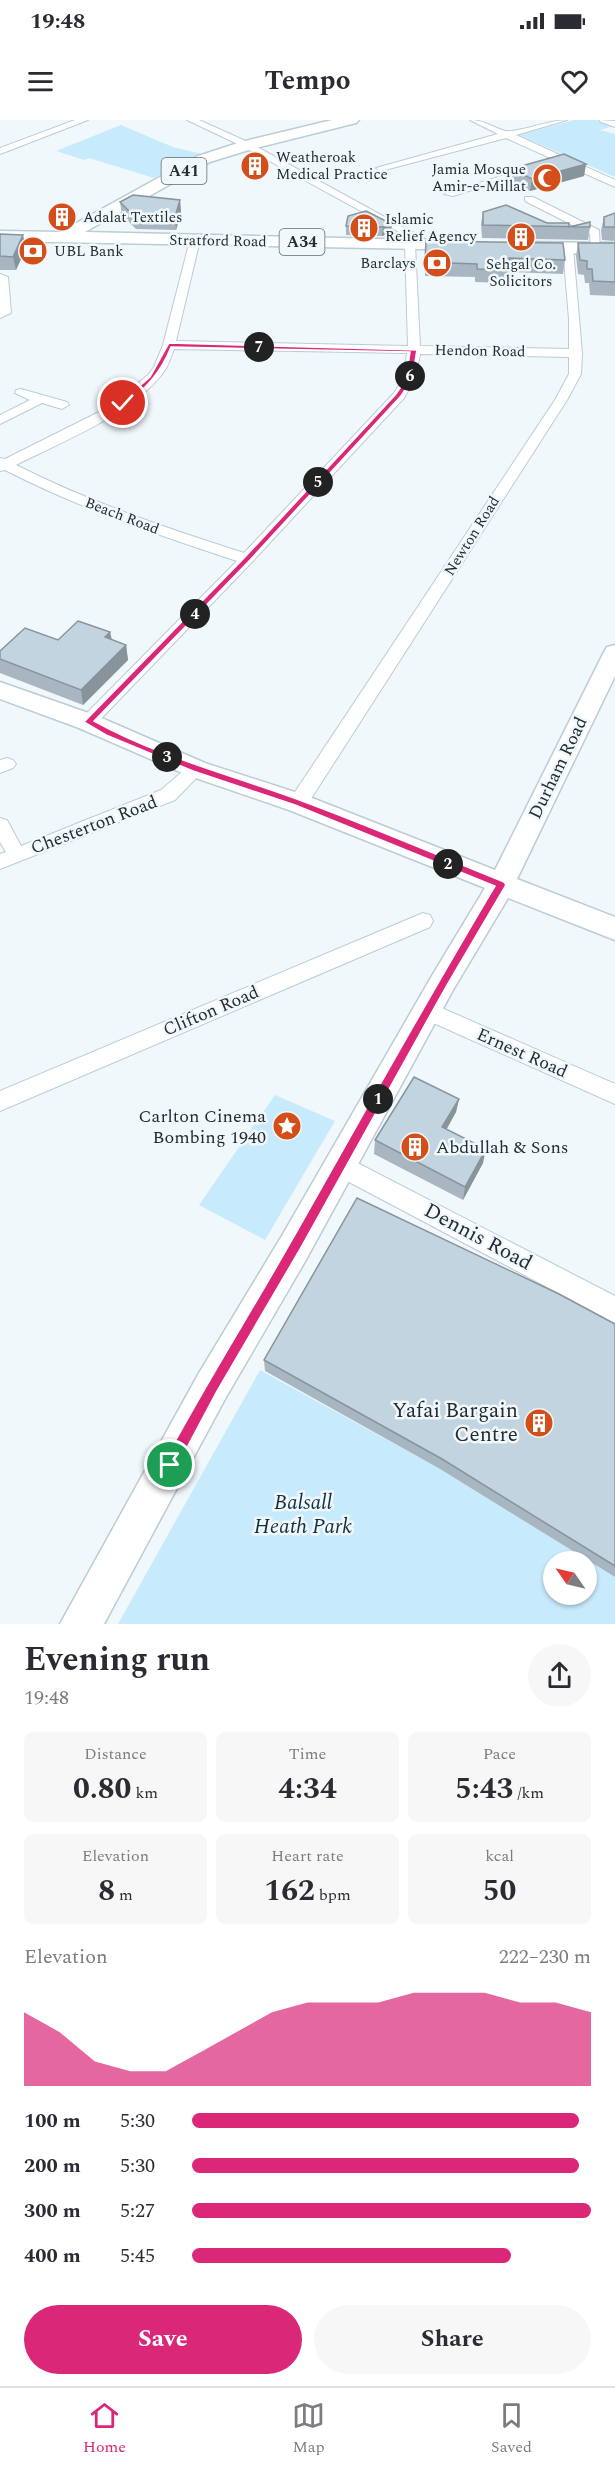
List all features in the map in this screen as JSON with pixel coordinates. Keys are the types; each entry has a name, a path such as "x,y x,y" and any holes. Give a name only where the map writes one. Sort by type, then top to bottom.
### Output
{"highway":[{"name":"A41","path":"62,238 204,159 247,145 351,120"},
{"path":"0,235 70,226 124,204"},
{"name":"Stratford Road","path":"0,235 615,249"}],"street":[{"path":"0,151 83,120"},
{"path":"192,120 247,145 429,245"},
{"path":"204,124 217,120"},
{"path":"475,120 615,184"},
{"path":"381,168 562,120"},
{"path":"604,120 613,129"},
{"path":"449,194 564,160"},
{"path":"529,199 595,232 596,249"},
{"path":"2,465 100,418 123,403 152,378 160,368 169,345 195,240"},
{"path":"88,722 248,559 399,395 409,379 414,350 410,244"},
{"name":"Newton Road","path":"298,803 561,400 575,374 576,353 568,248"},
{"path":"2,278 4,317"},
{"name":"Hendon Road","path":"169,345 576,353"},
{"path":"21,393 62,405"},
{"path":"0,420 41,399"},
{"name":"Beach Road","path":"2,465 61,492 157,530 248,559"},
{"name":"Durham Road","path":"81,1624 212,1386 501,885 615,652"},
{"path":"0,690 88,722 196,769 298,803 615,929"},
{"name":"Chesterton Road","path":"0,825 8,858 168,795 196,769"},
{"name":"Clifton Road","path":"0,1101 423,921"},
{"name":"Ernest Road","path":"428,1011 615,1094"},
{"name":"Dennis Road","path":"340,1165 615,1310"}],"green space":[{"path":"574,120 596,120 612,126 600,130 615,134 615,177 519,135"},
{"path":"121,125 173,147 202,154 154,178 89,158 84,160 56,151"},
{"path":"275,1095 335,1121 265,1240 199,1205"},
{"name":"Balsall Heath Park","path":"260,1370 440,1469 573,1551 543,1551 543,1605 597,1605 597,1566 615,1577 615,1624 118,1624"}],"building":[{"path":"564,154 586,164 532,179 511,169"},
{"path":"133,195 180,200 175,217 134,216 120,202"},
{"path":"506,205 547,223 569,223 569,227 483,225 483,212"},
{"path":"366,211 392,224 383,227 346,226 348,216"},
{"path":"615,213 615,227 604,227 604,217"},
{"path":"590,222 590,227 571,227"},
{"path":"0,234 23,235 13,257 0,256"},
{"path":"426,241 563,243 565,260 509,258 509,270 477,269 477,264 425,262"},
{"path":"578,243 615,243 615,282 593,281 592,269 587,269 587,261 580,260"},
{"path":"78,621 110,632 105,637 126,645 81,690 0,659 0,651 25,628 58,640"},
{"name":"Abdullah & Sons","path":"414,1077 459,1099 442,1127 486,1149 465,1187 375,1140"},
{"path":"357,1198 559,1294 615,1324 615,1566 597,1555 597,1551 591,1551 442,1459 264,1360"}],"place":[{"name":"Weatheroak Medical Practice","path":"255,166"},
{"name":"Jamia Mosque Amir-e-Millat","path":"547,178"},
{"name":"Adalat Textiles","path":"62,217"},
{"name":"Islamic Relief Agency","path":"364,228"},
{"name":"Sehgal Co. Solicitors","path":"521,237"},
{"name":"UBL Bank","path":"33,251"},
{"name":"Barclays","path":"437,263"},
{"name":"Carlton Cinema Bombing 1940","path":"287,1126"},
{"name":"Abdullah & Sons","path":"415,1147"},
{"name":"Yafai Bargain Centre","path":"539,1423"}],"route":[{"path":"123,403 140,391 160,368 169,345 414,350 409,379 399,395 248,559 88,722 196,769 298,803 501,885 443,982 295,1246 212,1386 170,1465"}]}
